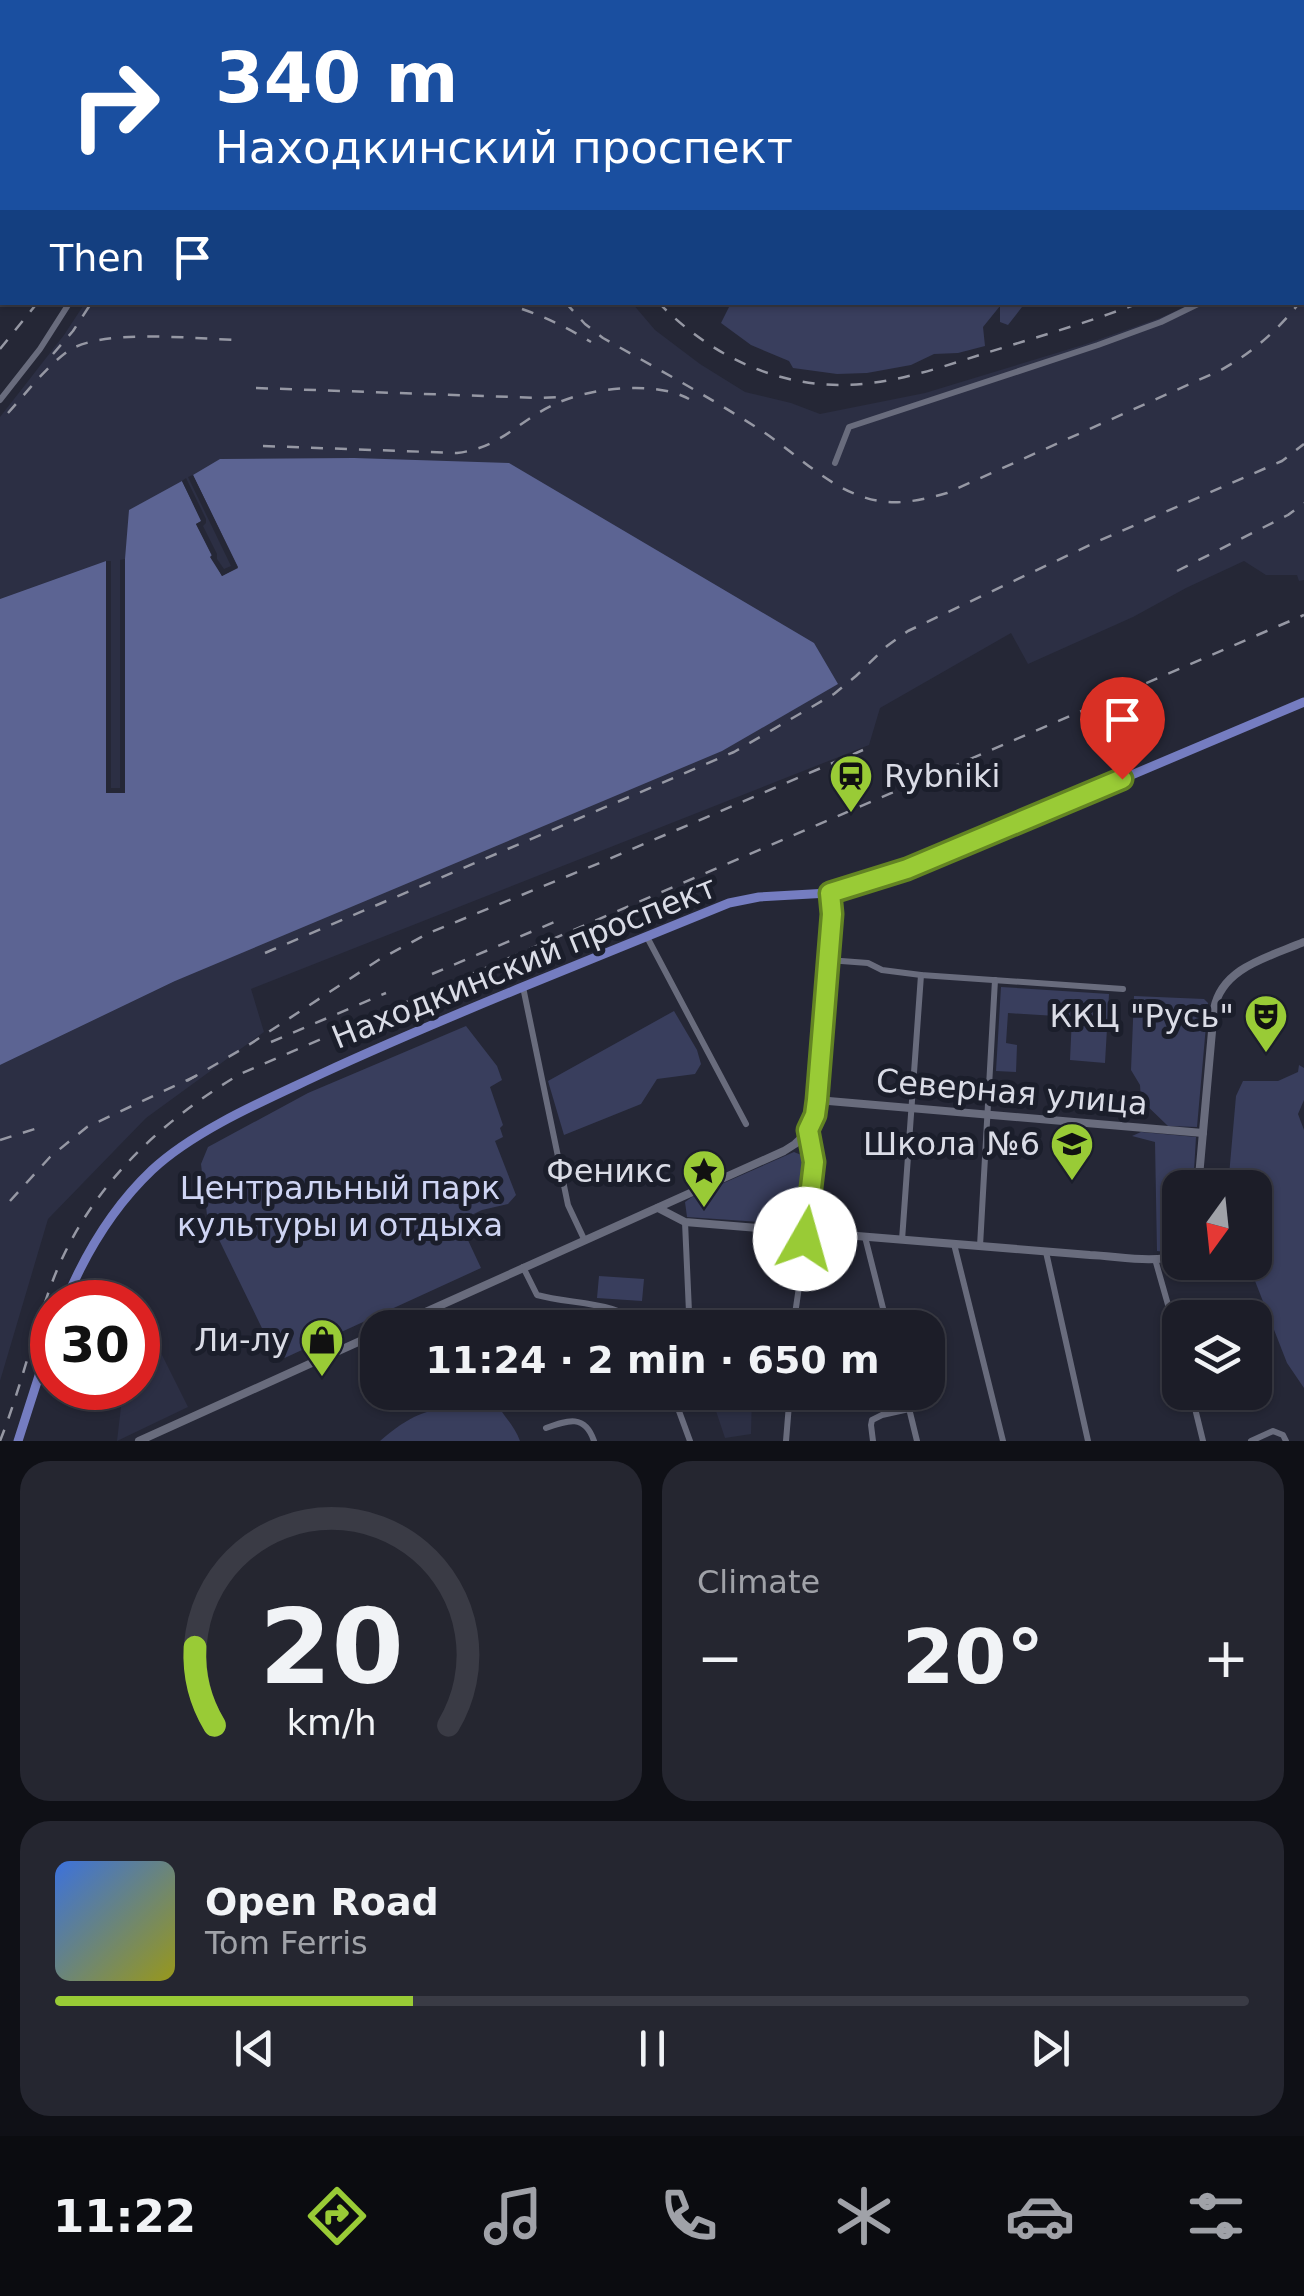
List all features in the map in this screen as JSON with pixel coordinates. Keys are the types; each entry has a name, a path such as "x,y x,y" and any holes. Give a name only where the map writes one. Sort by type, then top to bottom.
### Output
{"main road":[{"name":"Находкинский проспект","path":"76,1280 122,1203 154,1168 218,1126 297,1085 389,1042 646,936 744,900 830,893 872,882 1304,702"},
{"path":"429,1310 795,1144 815,1115 832,914 830,893"},
{"path":"1199,1170 1218,994 1230,977 1243,968 1304,942"},
{"name":"Северная улица","path":"817,1100 1200,1133"},
{"path":"807,1232 814,1162 808,1130"},
{"path":"658,1208 685,1222 1162,1258"},
{"path":"138,1441 360,1341"},
{"path":"18,1441 30,1402"},
{"path":"22,1427 30,1441"}],"street":[{"path":"0,400 40,350 68,305"},
{"path":"835,463 849,427 1098,346 1196,305"},
{"path":"646,936 746,1124"},
{"path":"828,960 868,963 882,970 921,975 1123,989"},
{"path":"902,1240 921,975"},
{"path":"980,1246 995,980"},
{"path":"522,987 568,1205 584,1239"},
{"path":"685,1222 689,1310"},
{"path":"796,1310 807,1232"},
{"path":"865,1236 884,1310"},
{"path":"954,1244 1003,1441"},
{"path":"1046,1252 1088,1441"},
{"path":"1155,1258 1167,1300"},
{"path":"523,1267 537,1295 618,1310"},
{"path":"679,1410 690,1441"},
{"path":"786,1441 789,1410"},
{"path":"872,1441 872,1420 904,1410"},
{"path":"909,1410 917,1441"},
{"path":"1195,1410 1203,1441"},
{"path":"546,1428 576,1420 586,1426 594,1441"},
{"path":"1250,1441 1274,1431 1286,1441"}],"shaded area":[{"path":"84,305 634,305 655,330 745,392 820,414 925,393 1160,318 1189,305 1304,305 1304,580 1299,581 1297,575 1266,575 1244,561 1028,664 1011,633 880,708 869,745 251,989 264,1032 146,1118 48,1219 0,1381 0,1065 175,981 238,568 125,793 106,793 106,561 0,599 0,417"},
{"path":"220,459 509,463 814,643 838,684 722,751 175,981 0,1065 0,599 106,561 106,793 125,793 125,559 129,510 182,481 202,521 196,524 222,576 238,567 193,475"},
{"path":"160,1351 188,1407 117,1441 121,1410 160,1410"},
{"path":"716,1410 752,1410 751,1434 725,1438"}],"green space":[{"path":"1022,305 1022,307 1008,325 1000,322 1000,306 983,327 985,346 934,354 911,365 837,374 793,368 789,361 751,345 721,323 729,307"},
{"path":"1001,987 1109,994 1105,1063 1070,1060 1072,1017 1008,1013 1006,1043 1017,1045 1016,1072 996,1071"},
{"path":"1134,996 1204,999 1208,1003 1197,1127 1168,1126 1141,1100 1140,1085 1131,1070"},
{"path":"674,1011 697,1050 701,1064 695,1074 657,1079 641,1104 564,1135 548,1081"},
{"name":"Центральный парк культуры и отдыха","path":"466,1026 497,1066 502,1080 490,1087 503,1125 503,1137 495,1141 516,1195 508,1204 459,1221 481,1268 389,1310 360,1310 360,1323 278,1361 207,1215 201,1164 208,1147 308,1093"},
{"path":"1299,1065 1304,1068 1304,1100 1298,1114 1304,1130 1304,1388 1287,1363 1272,1325 1272,1300 1262,1300 1255,1280 1272,1280 1272,1170 1229,1170 1236,1096 1243,1081 1278,1081 1298,1072"},
{"path":"1141,1132 1196,1137 1194,1170 1162,1170 1162,1252 1157,1251 1155,1142 1132,1136"},
{"path":"794,1152 811,1159 803,1225 687,1217 685,1202 692,1197"},
{"path":"599,1276 644,1279 642,1301 597,1298"},
{"path":"432,1410 501,1410 520,1441 380,1441"}],"pier":[{"path":"193,475 238,568 222,576 196,524 201,521 182,481 186,478 206,519 203,526 217,559 224,569 231,566 188,477"},
{"path":"125,559 125,793 106,793 106,561 111,561 111,788 120,788 120,560"}],"railway":[{"path":"0,349 36,305"},
{"path":"53,354 90,305"},
{"path":"508,305 591,342"},
{"path":"568,305 603,338 743,419 832,482 862,497 896,502 947,493 1221,370 1264,340 1297,305"},
{"path":"661,305 704,341 755,368 811,383 841,385 886,381 931,370 1133,305"},
{"path":"8,413 52,364 83,344 150,336 237,340"},
{"path":"256,388 560,397"},
{"path":"263,446 457,453 485,446 553,405 584,394 640,388 689,399"},
{"path":"265,953 734,752 834,694 908,631 1094,543 1282,461 1304,444"},
{"path":"1177,571 1288,515 1304,503"},
{"path":"0,1441 53,1280 85,1216 129,1161 210,1093 240,1074 1304,615"},
{"path":"187,1081 380,959 429,933 863,750"},
{"path":"432,974 559,920"},
{"path":"271,1042 386,993"},
{"path":"10,1201 50,1157 87,1127 198,1075"},
{"path":"0,1140 38,1128"}],"place":[{"name":"Rybniki","path":"851,814"},
{"name":"ККЦ \"Русь\"","path":"1266,1054"},
{"name":"Школа №6","path":"1072,1182"},
{"name":"Феникс","path":"704,1209"},
{"name":"Ли-лу","path":"322,1378"}],"route":[{"path":"805,1239 814,1162 808,1130 817,1100 832,914 830,893 907,869 1122,779"}]}
